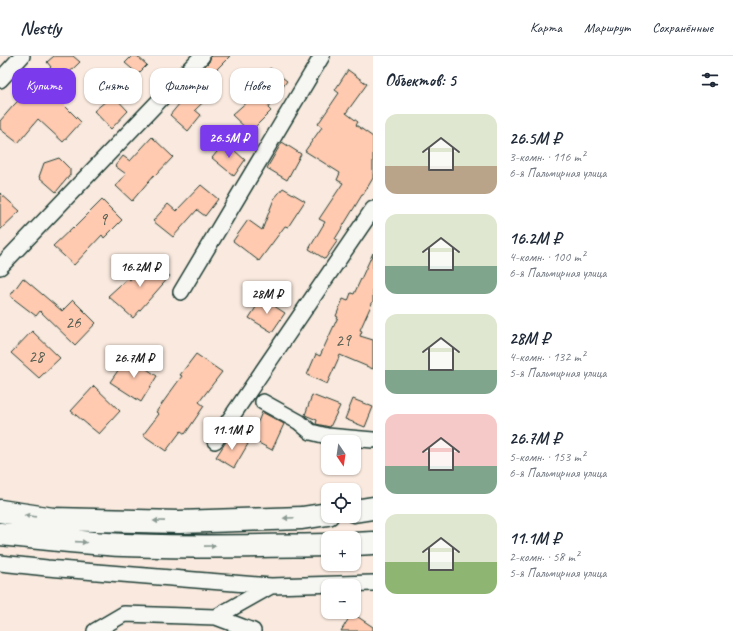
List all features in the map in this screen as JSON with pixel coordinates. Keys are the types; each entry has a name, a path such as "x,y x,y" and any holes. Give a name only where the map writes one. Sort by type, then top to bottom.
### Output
{"main road":[{"path":"361,509 373,508"},
{"path":"0,511 53,519 179,522 302,518 321,515"},
{"path":"0,534 130,545 182,547 321,545"},
{"path":"361,544 373,543"}],"street":[{"path":"0,80 22,56"},
{"path":"0,267 202,56"},
{"path":"181,292 322,56"},
{"path":"215,441 373,209"},
{"path":"262,402 299,422 312,432 327,436 373,440"},
{"path":"0,563 271,586 373,583"},
{"path":"216,617 271,586"},
{"path":"95,631 124,614 216,617 253,631"}],"building":[{"path":"54,56 73,56 80,62 74,68 50,68 51,67 47,62"},
{"path":"132,56 137,56 147,65 142,70 142,68 131,68 125,63"},
{"path":"211,56 230,56 218,68 205,68 204,67 209,62"},
{"path":"348,70 367,84 346,113 358,122 356,125 373,137 373,178 335,239 338,240 325,259 309,249 325,222 319,219 343,183 337,180 340,173 305,151 322,127 318,124 339,93 335,90"},
{"path":"15,104 63,104 81,122 63,142 38,119 18,143 0,129 0,121"},
{"path":"102,104 121,104 128,111 111,129 94,111"},
{"path":"179,104 201,104 195,110 201,115 188,131 170,115"},
{"path":"244,104 271,104 268,108 271,111 250,132 232,115"},
{"path":"152,137 173,157 155,176 154,175 132,201 116,186 126,174 115,166 123,156 130,161"},
{"path":"225,142 245,160 234,176 212,158"},
{"path":"282,142 301,154 287,180 267,168"},
{"path":"59,158 70,169 70,175 56,192 39,177 44,163"},
{"path":"201,185 218,199 205,216 197,210 173,237 153,221 168,204 176,211"},
{"path":"283,188 305,201 288,227 285,226 259,261 233,241 248,220 262,230 274,199"},
{"path":"0,193 20,211 0,230"},
{"path":"102,200 122,220 104,238 102,235 74,265 53,246 73,227 74,228"},
{"path":"373,253 373,301 360,330 362,331 360,336 373,340 373,369 340,355 327,384 307,375 316,354 320,356 338,317 336,316 343,299 348,301 351,293 354,294"},
{"path":"148,257 170,276 133,318 108,296 128,278 130,280"},
{"path":"23,278 62,311 73,300 96,323 75,345 40,311 36,316 10,296"},
{"path":"262,298 285,313 272,332 249,318"},
{"path":"32,331 60,358 39,378 11,353"},
{"path":"196,354 222,372 199,402 204,406 185,434 181,431 166,451 143,435 159,414 156,412 182,376 180,375"},
{"path":"128,356 157,376 141,402 110,382"},
{"path":"94,386 120,411 99,434 71,411"},
{"path":"312,395 340,406 330,427 316,424 317,420 305,415"},
{"path":"353,399 373,407 365,427 345,419"},
{"path":"262,412 284,424 272,450 251,439"},
{"path":"231,434 248,444 234,468 216,457"},
{"path":"348,619 361,619 373,627 373,631 341,631"}]}
